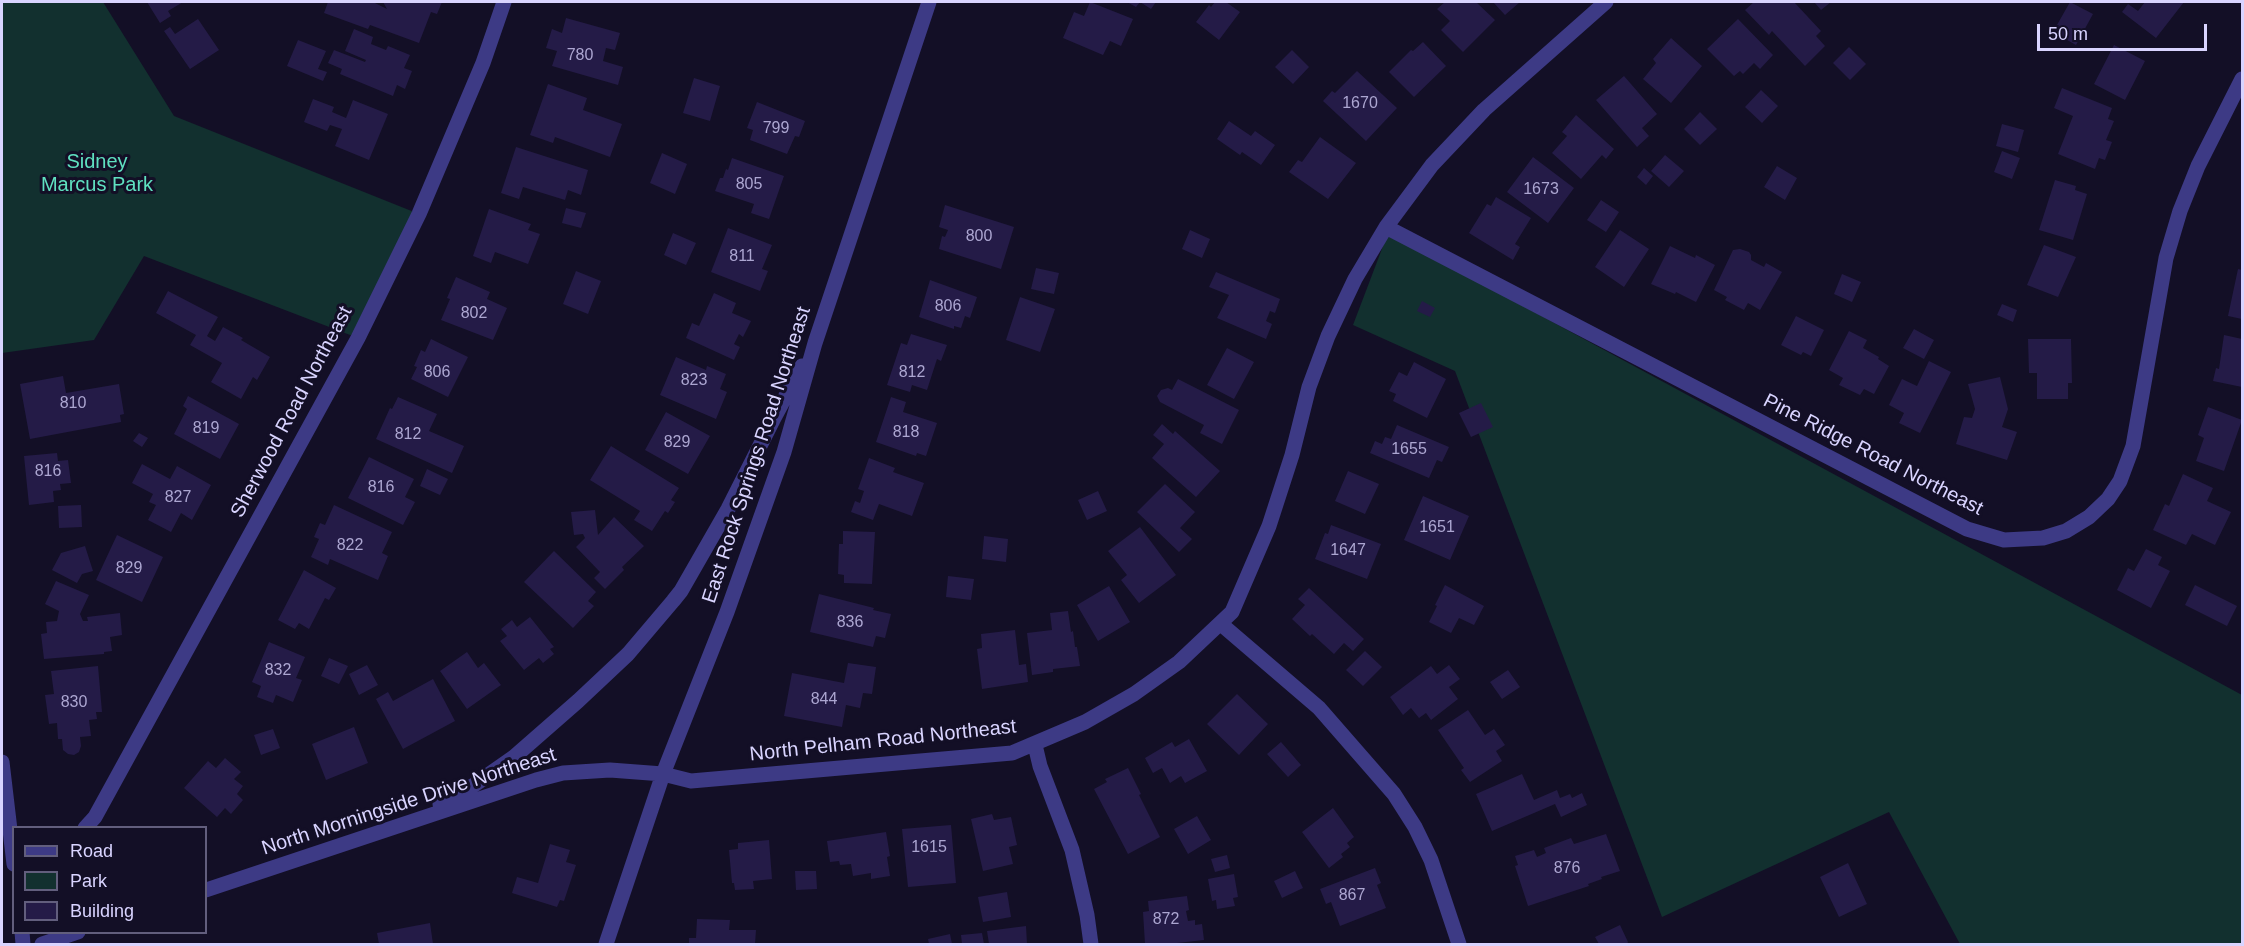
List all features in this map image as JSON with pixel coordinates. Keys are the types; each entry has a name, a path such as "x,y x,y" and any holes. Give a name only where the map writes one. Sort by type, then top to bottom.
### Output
{"street":[{"name":"Sherwood Road Northeast","path":"87,826 95,817 358,338 419,214 483,63 504,2"},
{"name":"North Pelham Road Northeast","path":"663,774 691,781 1012,753 1085,722 1134,694 1179,662 1232,612 1269,526 1292,455 1309,387 1328,336 1355,279 1386,227 1432,165 1484,110 1606,2"},
{"name":"East Rock Springs Road Northeast","path":"606,945 663,774 728,612 773,484 815,343 929,4"},
{"name":"Pine Ridge Road Northeast","path":"1386,227 1967,530 2004,540 2043,538 2066,531 2089,517 2108,499 2121,481 2133,446 2166,258 2180,211 2198,166 2242,79"},
{"path":"406,822 474,785 514,757 628,654 681,591 728,509 815,343"},
{"path":"1221,624 1319,708 1394,794 1415,827 1431,860 1459,945"},
{"path":"1035,745 1040,765 1072,850 1087,915 1091,945"},
{"path":"2,762 12,846"},
{"name":"North Morningside Drive Northeast","path":"207,890 406,822 563,773 610,770 663,774"},
{"path":"42,945 75,934"}],"green space":[{"name":"Sidney Marcus Park","path":"2,2 103,2 174,116 419,214 358,338 144,256 94,340 2,353"},
{"path":"1388,233 2242,695 2242,944 1960,944 1889,812 1662,917 1455,371 1353,325"}],"building":[{"path":"147,2 183,2 168,11 171,16 160,23"},
{"path":"328,2 373,2 387,9 383,2 442,2 437,14 431,12 419,43 370,25 368,29 324,13"},
{"path":"1090,2 1133,19 1121,46 1110,41 1103,55 1063,38 1074,12 1084,16"},
{"path":"1127,2 1140,2 1136,7"},
{"path":"1140,2 1156,2 1151,9"},
{"path":"1215,2 1226,2 1240,12 1219,40 1196,22 1209,5 1211,7"},
{"path":"1445,2 1476,2 1495,20 1463,52 1441,30 1450,21 1437,9"},
{"path":"1493,2 1520,2 1505,15"},
{"path":"1754,2 1794,2 1821,31 1816,36 1825,46 1805,66 1772,31 1769,35 1745,10"},
{"path":"1814,2 1831,2 1821,10"},
{"path":"2070,2 2093,14 2076,45 2053,32"},
{"path":"2145,2 2184,2 2156,38 2122,12 2128,4 2138,11"},
{"path":"566,18 620,33 615,50 606,48 603,61 623,67 618,85 552,66 557,51 546,48 552,29 562,33"},
{"path":"198,19 219,50 190,69 164,31 170,27 175,34"},
{"path":"1738,19 1773,55 1760,69 1754,63 1743,74 1740,71 1734,76 1707,49"},
{"path":"354,29 373,37 371,44 386,50 388,46 410,55 404,68 412,71 405,89 397,85 393,96 340,74 342,69 328,63 334,50 365,62 366,60 345,51"},
{"path":"1671,38 1702,66 1671,103 1643,79 1656,63 1653,59"},
{"path":"298,40 326,51 318,69 327,72 323,81 287,66"},
{"path":"1423,42 1446,66 1414,97 1389,72 1411,50 1413,51"},
{"path":"2114,45 2145,61 2125,100 2094,84"},
{"path":"1849,47 1866,64 1850,80 1833,63"},
{"path":"1292,50 1309,67 1293,84 1275,67"},
{"path":"1357,71 1397,108 1366,141 1323,101 1332,91 1335,93"},
{"path":"1624,76 1657,114 1642,128 1649,136 1637,147 1596,100"},
{"path":"694,78 720,86 710,121 683,113"},
{"path":"548,84 587,98 583,110 622,124 610,157 555,137 553,143 530,135"},
{"path":"2062,88 2112,108 2108,119 2114,121 2106,140 2112,142 2105,160 2099,158 2095,169 2058,154 2073,116 2054,108"},
{"path":"1761,90 1778,106 1762,123 1745,107"},
{"path":"313,99 334,107 332,112 346,118 353,100 388,114 369,160 335,146 342,129 330,125 327,131 304,122"},
{"path":"757,102 805,121 799,137 795,136 787,154 750,140 753,130 747,128"},
{"path":"1700,112 1717,129 1700,145 1684,129"},
{"path":"1576,115 1614,149 1606,159 1602,155 1581,179 1552,153 1567,136 1562,132"},
{"path":"1229,121 1251,136 1255,131 1275,145 1261,165 1242,152 1240,155 1217,139"},
{"path":"2002,124 2024,130 2018,152 1996,146"},
{"path":"1320,137 1356,163 1328,199 1289,172 1298,160 1302,162"},
{"path":"516,147 588,170 581,195 568,190 565,200 523,187 519,199 501,193"},
{"path":"2002,151 2020,158 2012,179 1994,172"},
{"path":"662,153 687,164 675,194 650,183"},
{"path":"1665,155 1684,171 1669,187 1651,171"},
{"path":"1533,157 1574,188 1548,223 1507,192"},
{"path":"732,158 784,176 769,219 751,213 754,204 715,191 720,178 723,178 726,169 728,170"},
{"path":"1777,166 1797,178 1785,200 1764,187"},
{"path":"1644,168 1653,176 1646,185 1637,177"},
{"path":"2055,180 2076,186 2075,190 2087,194 2073,240 2039,230"},
{"path":"1496,197 1531,218 1515,244 1520,247 1513,260 1469,233 1487,204 1491,206"},
{"path":"1601,200 1619,212 1606,232 1587,220"},
{"path":"945,205 1014,227 1001,269 939,249 942,236 945,237 948,230 939,227"},
{"path":"566,208 586,213 581,228 562,223"},
{"path":"489,209 531,224 528,230 540,234 528,264 495,252 491,263 473,256"},
{"path":"728,228 772,245 762,269 768,271 760,291 711,272"},
{"path":"1190,230 1210,239 1202,258 1182,249"},
{"path":"1620,230 1649,249 1624,287 1595,267"},
{"path":"673,233 696,243 686,265 664,255"},
{"path":"2044,245 2076,257 2058,297 2027,285"},
{"path":"1670,246 1695,258 1696,255 1715,265 1696,302 1676,292 1675,294 1651,284"},
{"path":"1740,249 1749,252 1751,260 1764,267 1766,263 1782,272 1760,310 1748,303 1744,310 1725,300 1727,297 1714,290 1733,250"},
{"path":"1036,268 1059,273 1054,294 1031,289"},
{"path":"2238,269 2242,270 2242,319 2228,316"},
{"path":"576,271 601,281 588,314 563,304"},
{"path":"1216,272 1280,299 1275,313 1270,311 1266,321 1272,324 1266,339 1217,318 1229,295 1209,287"},
{"path":"1842,274 1861,282 1852,302 1834,294"},
{"path":"456,277 490,292 487,299 507,308 493,340 441,320"},
{"path":"930,280 977,297 970,318 965,316 961,328 954,326 954,329 919,317"},
{"path":"168,291 218,317 207,336 215,341 223,327 270,357 257,380 253,377 241,399 211,382 222,363 190,345 196,335 156,313"},
{"path":"714,293 736,303 732,313 751,321 743,337 739,334 734,344 740,347 734,360 686,338 692,323 699,326"},
{"path":"1020,297 1055,309 1040,352 1006,340"},
{"path":"1422,301 1435,308 1430,317 1417,311"},
{"path":"2002,304 2017,310 2013,322 1997,315"},
{"path":"1796,316 1824,330 1811,356 1803,352 1801,355 1781,345"},
{"path":"1914,329 1934,340 1924,359 1903,348"},
{"path":"1849,331 1867,340 1863,348 1889,366 1874,394 1864,389 1860,395 1839,385 1843,378 1829,370"},
{"path":"911,334 947,345 941,361 937,359 927,390 912,385 910,392 887,385 901,343 907,345"},
{"path":"2224,335 2242,339 2242,387 2213,381 2216,368 2219,369"},
{"path":"431,339 468,357 448,397 411,379 421,350 425,352"},
{"path":"2028,339 2071,339 2072,383 2068,383 2068,399 2037,399 2037,373 2029,373"},
{"path":"1227,348 1254,362 1234,399 1207,385"},
{"path":"676,357 706,370 707,366 726,374 720,389 727,392 716,419 660,395"},
{"path":"1929,361 1951,372 1920,433 1899,423 1904,413 1889,405 1902,379 1917,386"},
{"path":"1414,362 1446,379 1427,418 1393,401 1396,394 1389,391 1399,372 1407,376"},
{"path":"63,376 66,393 119,384 124,414 120,415 121,422 30,439 20,384"},
{"path":"2000,377 2008,409 2002,427 2017,432 2007,460 1956,444 1964,417 1972,418 1975,409 1968,384"},
{"path":"1178,379 1239,410 1222,444 1200,433 1204,425 1160,402 1157,396 1161,390 1168,388 1172,390"},
{"path":"188,396 239,424 220,459 174,434 187,409 183,406"},
{"path":"398,397 437,414 429,431 464,446 452,473 376,439 390,408 392,409"},
{"path":"891,397 906,402 903,412 937,423 926,456 917,453 916,456 876,442"},
{"path":"1481,403 1493,427 1471,437 1459,413"},
{"path":"2208,407 2242,420 2224,471 2196,461 2204,438 2198,435"},
{"path":"666,412 710,436 688,474 645,450"},
{"path":"1162,424 1173,434 1175,431 1220,471 1196,497 1152,458 1164,444 1153,435"},
{"path":"1397,425 1449,447 1442,462 1437,460 1429,478 1370,453 1375,441 1382,444 1385,437 1391,439"},
{"path":"139,433 148,438 142,447 133,441"},
{"path":"611,446 679,488 671,500 675,502 668,513 665,511 652,531 634,520 640,511 590,480"},
{"path":"57,453 58,461 68,460 71,483 60,484 61,490 53,491 54,502 29,505 24,456"},
{"path":"369,457 414,479 405,497 415,502 403,525 348,498"},
{"path":"869,458 895,468 893,472 924,483 912,516 879,504 873,520 851,512 855,501 860,503 864,491 858,489"},
{"path":"142,464 170,479 177,466 211,485 192,520 181,513 171,532 148,520 156,505 149,502 153,494 132,483"},
{"path":"427,469 448,479 440,495 420,486"},
{"path":"1348,471 1379,484 1365,514 1335,501"},
{"path":"2183,474 2213,488 2207,501 2231,512 2215,545 2192,534 2186,545 2153,530 2165,504 2169,506"},
{"path":"1165,484 1195,512 1180,528 1192,539 1179,552 1137,512"},
{"path":"1098,491 1107,511 1087,520 1078,500"},
{"path":"1423,496 1469,516 1450,560 1404,540"},
{"path":"81,505 82,527 59,528 58,506"},
{"path":"334,505 392,532 382,553 388,556 378,580 330,559 328,565 311,557 319,539 314,537 320,523 325,525"},
{"path":"595,510 598,535 614,517 644,546 622,567 624,570 605,589 594,578 600,572 576,547 585,538 583,534 574,535 571,512"},
{"path":"1331,525 1381,544 1367,579 1315,559 1325,533 1328,534"},
{"path":"1140,527 1176,575 1139,603 1121,580 1127,575 1108,551"},
{"path":"843,531 875,532 872,584 844,583 844,575 838,574 839,544 843,544"},
{"path":"117,535 163,557 142,602 96,580"},
{"path":"984,536 1008,539 1006,562 982,559"},
{"path":"85,546 93,571 82,574 77,583 52,570 61,553"},
{"path":"2146,549 2162,557 2158,565 2170,571 2151,608 2117,590 2128,568 2134,571"},
{"path":"554,551 596,592 588,601 594,606 573,628 524,582"},
{"path":"304,570 336,588 329,600 325,598 309,629 299,623 295,629 278,620"},
{"path":"948,576 974,579 971,600 946,597"},
{"path":"56,581 89,595 80,614 83,621 88,621 87,617 120,613 122,635 110,637 112,651 104,652 104,654 44,659 41,634 47,633 46,622 57,621 59,611 45,604"},
{"path":"1445,585 1484,606 1474,625 1459,618 1451,633 1429,622"},
{"path":"2195,585 2237,606 2227,626 2185,605"},
{"path":"1109,586 1130,622 1098,641 1077,605"},
{"path":"1309,588 1364,639 1353,651 1344,643 1334,654 1292,619 1305,605 1298,599"},
{"path":"819,594 891,614 885,638 876,636 873,647 810,632"},
{"path":"1068,611 1080,666 1053,669 1053,672 1032,675 1027,633 1052,630 1050,613"},
{"path":"530,617 554,647 550,649 554,654 543,663 539,658 524,670 500,641 507,636 501,629 512,620 517,627"},
{"path":"1015,630 1019,665 1026,664 1028,682 982,689 977,649 982,648 981,634"},
{"path":"269,642 305,657 296,678 302,680 293,702 276,695 273,703 257,697 261,686 252,682"},
{"path":"1365,651 1382,667 1363,686 1346,670"},
{"path":"467,652 478,668 484,663 501,685 467,709 440,671"},
{"path":"329,658 348,666 339,684 321,676"},
{"path":"848,663 876,667 872,694 863,693 860,708 846,705 842,727 784,716 792,673 844,683"},
{"path":"367,665 378,685 359,695 349,674"},
{"path":"1449,665 1460,679 1449,687 1458,699 1431,720 1426,713 1419,718 1411,708 1403,715 1390,697 1431,666 1437,674"},
{"path":"98,666 102,712 96,712 97,719 89,720 91,736 80,737 79,752 74,755 68,754 63,750 62,739 58,739 57,723 49,724 45,695 54,694 51,671"},
{"path":"1508,670 1520,687 1502,699 1490,682"},
{"path":"433,679 455,721 403,749 376,699 388,692 393,701"},
{"path":"1237,694 1268,724 1239,755 1207,724"},
{"path":"1468,710 1485,735 1494,729 1505,745 1496,751 1502,761 1470,782 1461,770 1464,768 1438,730"},
{"path":"354,727 368,763 326,780 312,744"},
{"path":"273,729 280,748 261,755 254,735"},
{"path":"1189,739 1207,771 1185,783 1181,776 1170,783 1162,768 1153,773 1145,758 1172,742 1175,747"},
{"path":"1281,742 1301,765 1288,777 1267,754"},
{"path":"225,758 241,772 234,779 243,786 237,794 243,800 231,814 225,808 217,817 184,788 208,761 216,768"},
{"path":"1128,768 1160,837 1128,854 1094,789 1107,782 1105,779"},
{"path":"1522,774 1534,800 1557,790 1560,798 1570,794 1572,798 1582,793 1587,805 1561,817 1555,804 1492,831 1476,794"},
{"path":"1333,808 1354,837 1347,843 1350,847 1341,854 1343,857 1329,868 1302,832"},
{"path":"992,814 994,820 1011,817 1017,845 1009,847 1013,864 983,871 971,819"},
{"path":"1197,816 1211,840 1188,854 1174,829"},
{"path":"951,825 956,883 908,887 902,829"},
{"path":"886,832 890,856 887,857 890,876 871,879 871,873 853,876 851,864 840,865 839,861 830,862 827,841"},
{"path":"1606,834 1620,871 1601,877 1602,879 1588,884 1589,886 1528,906 1515,866 1518,865 1515,856 1534,850 1537,857 1546,853 1544,848 1571,838 1574,844"},
{"path":"769,840 772,879 753,881 754,889 735,890 734,883 732,883 729,850 738,849 738,843"},
{"path":"550,844 570,850 566,862 576,865 564,901 560,900 557,907 512,893 517,877 538,883"},
{"path":"1227,855 1230,868 1215,872 1211,859"},
{"path":"1848,863 1867,904 1839,917 1820,877"},
{"path":"1375,868 1381,883 1377,885 1386,908 1340,926 1331,902 1326,904 1320,889"},
{"path":"795,871 816,871 817,889 796,890"},
{"path":"1295,871 1303,888 1282,898 1274,881"},
{"path":"1234,874 1238,897 1233,898 1235,906 1217,909 1216,900 1212,901 1208,879"},
{"path":"1007,892 1011,917 983,922 978,897"},
{"path":"1187,896 1188,921 1195,920 1195,925 1202,924 1204,940 1145,944 1143,912 1149,911 1148,901"},
{"path":"697,919 730,920 729,930 756,930 755,944 689,944 689,938 696,938"},
{"path":"430,923 433,944 379,944 377,933"},
{"path":"1620,925 1627,944 1599,944 1595,937"},
{"path":"1026,926 1027,944 989,944 987,931"},
{"path":"982,933 984,944 962,944 961,935"},
{"path":"950,934 952,944 929,944 928,939"}]}
